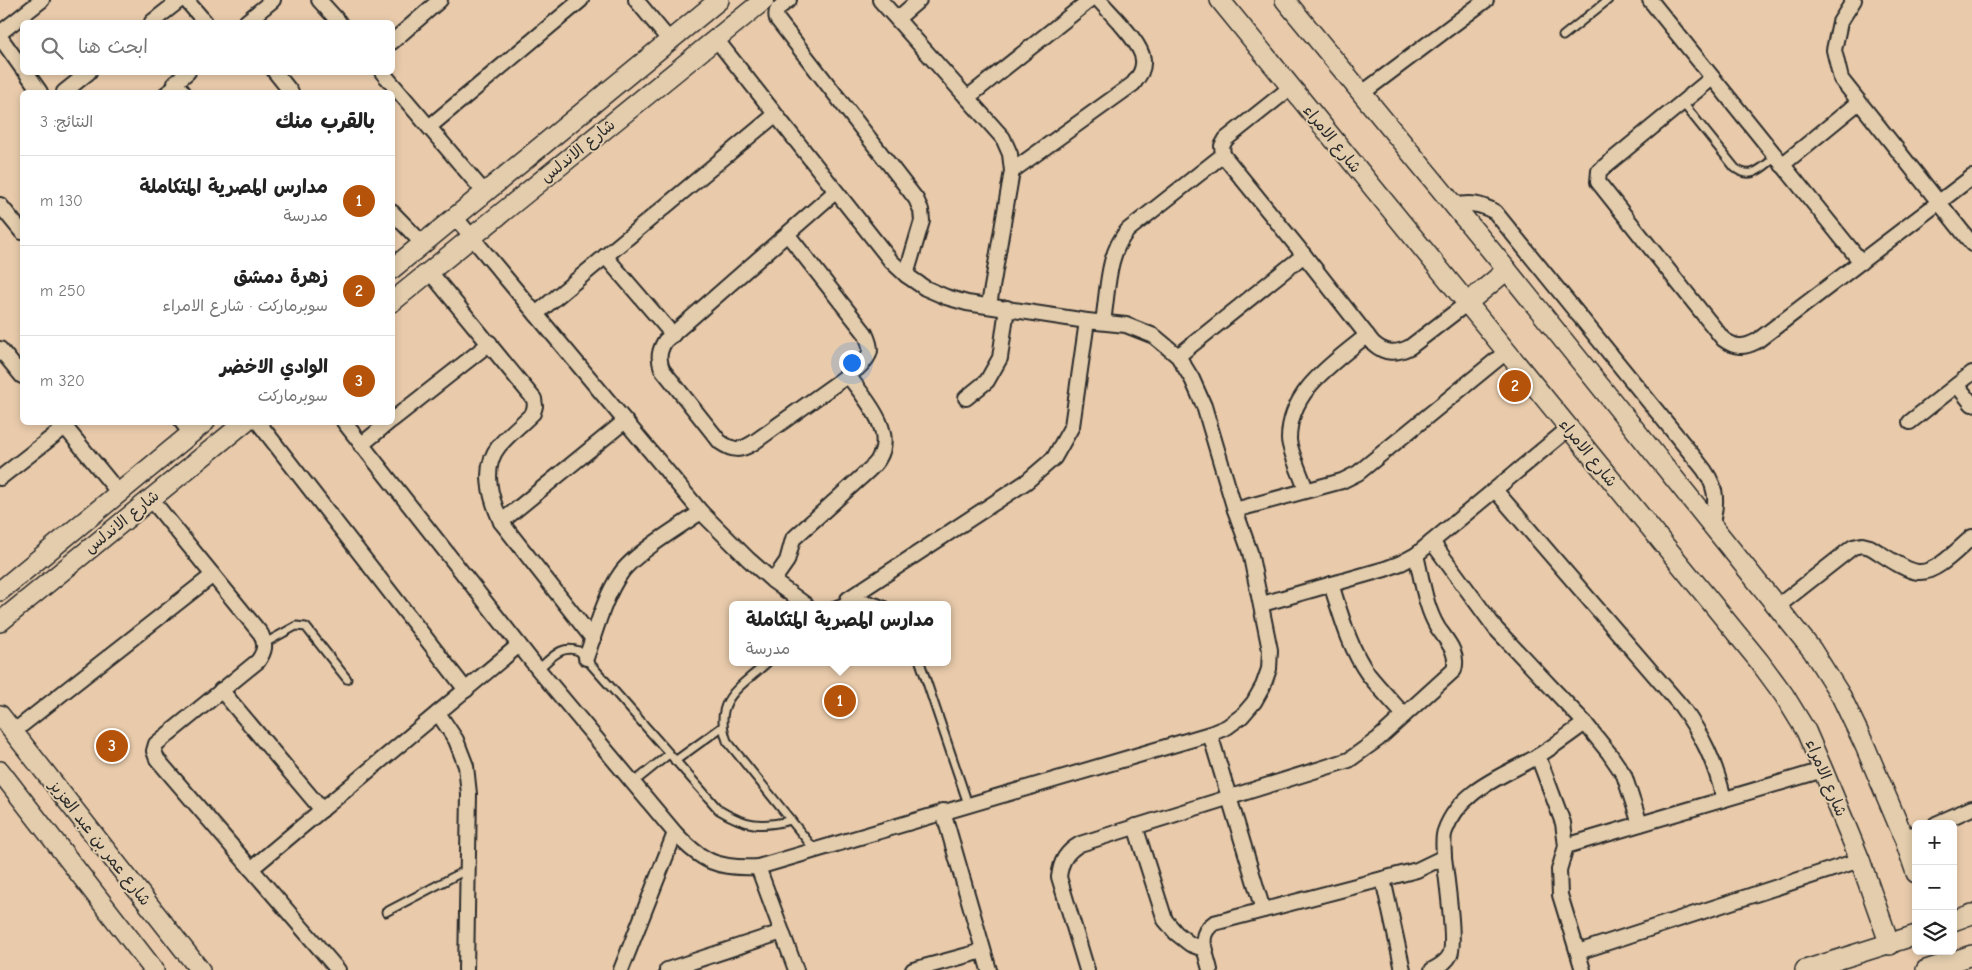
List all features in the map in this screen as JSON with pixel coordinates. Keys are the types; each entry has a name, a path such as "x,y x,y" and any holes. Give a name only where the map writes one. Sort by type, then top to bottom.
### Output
{"street":[{"path":"0,33 42,0"},
{"path":"155,20 180,0"},
{"path":"186,0 203,20"},
{"path":"248,20 273,0"},
{"path":"319,0 337,20"},
{"path":"428,127 580,0"},
{"path":"636,0 670,41"},
{"name":"شارع الاندلس","path":"395,266 719,0"},
{"name":"شارع الاندلس","path":"395,300 764,0"},
{"path":"789,0 777,9 776,19 916,199 921,210 922,221 906,276"},
{"path":"880,0 1003,138 1010,154 1012,172 989,305"},
{"path":"897,19 919,0"},
{"path":"967,98 1090,0"},
{"path":"1012,172 1133,84 1142,72 1144,58 1137,45 1099,0"},
{"name":"شارع الامراء","path":"1220,0 1784,695 1806,732 1823,770 1860,860 1890,945"},
{"path":"1285,0 1507,270 1812,650 1841,696 1910,835 1915,865"},
{"path":"1361,94 1486,0"},
{"path":"1650,0 1861,262"},
{"path":"1854,0 1840,22 1834,50 1841,79 1972,244"},
{"path":"395,39 437,1"},
{"path":"0,37 20,65"},
{"path":"346,425 538,669 633,783 692,851 712,863 735,868 758,867 943,811 1210,734 1227,727 1242,716 1254,702 1263,686 1269,669 1270,650 1262,604 1250,552 1235,510 1204,406 1192,379 1178,356 1154,336 1126,324 1086,321 967,303 925,288 906,276 890,261 716,39"},
{"path":"28,75 39,90"},
{"path":"66,90 85,75"},
{"path":"179,88 186,75"},
{"path":"277,75 289,90"},
{"path":"385,75 485,193"},
{"path":"1712,78 1599,171 1597,176 1598,182 1724,340 1737,346 1747,346 1757,341 1972,177"},
{"path":"1290,88 1226,139 1222,146 1223,155 1380,350 1400,352 1410,347 1507,270"},
{"path":"603,96 621,116"},
{"path":"1779,161 1859,102"},
{"path":"536,314 776,115"},
{"path":"1103,322 1114,251 1119,240 1128,230 1223,155"},
{"path":"788,235 865,333 870,346 868,359 743,450 730,449 720,442 662,369 659,360 660,350 665,341 836,192"},
{"path":"1454,206 1466,203 1482,205 1495,212 1710,476 1716,493 1716,511 1711,526"},
{"path":"0,205 20,230"},
{"path":"395,215 423,244"},
{"path":"455,217 701,512 736,548 773,581 800,601"},
{"path":"1178,356 1304,255"},
{"path":"605,256 673,335"},
{"path":"395,270 410,288"},
{"path":"430,272 534,399 533,413 498,448 490,468 490,487 494,505 501,522 593,639"},
{"path":"966,398 987,381 1000,358 1008,308"},
{"path":"843,601 1026,482 1054,458 1072,426 1086,321"},
{"path":"1306,490 1289,440 1291,420 1298,401 1309,385 1367,335"},
{"path":"395,418 490,343"},
{"path":"0,349 20,374"},
{"path":"1235,510 1342,481 1358,473 1506,352"},
{"path":"1910,422 1972,373"},
{"path":"773,581 787,561 793,539 869,470 880,457 884,441 882,424 848,375"},
{"path":"1957,385 1972,404"},
{"path":"501,522 625,421"},
{"path":"0,478 63,425 119,493"},
{"name":"شارع الاندلس","path":"0,622 241,425"},
{"path":"260,425 466,690"},
{"path":"361,445 385,425"},
{"name":"شارع الاندلس","path":"0,591 119,493 192,426"},
{"path":"1262,604 1401,563 1416,556 1568,429"},
{"path":"1496,490 1681,706 1696,727 1708,749 1718,774 1724,799"},
{"path":"151,499 261,634 265,643 264,653 258,661 156,744 154,751 157,759 338,970"},
{"path":"586,658 610,593 622,571 640,555 701,512"},
{"path":"1778,606 1853,547 1862,545 1870,547 1917,572 1927,572 1936,567 1972,537"},
{"path":"1432,542 1496,628 1585,723 1624,775 1640,824"},
{"path":"1087,970 1061,887 1060,867 1071,849 1080,844 1135,826 1340,764 1364,750 1454,670 1457,662 1455,654 1437,626 1428,602 1416,556"},
{"path":"13,732 213,575"},
{"path":"1331,584 1346,631 1360,660 1368,674 1404,715"},
{"path":"250,869 519,645"},
{"path":"221,690 322,810"},
{"path":"438,713 456,740 466,766 469,794 466,970"},
{"name":"شارع عمر بن عبد العزيز","path":"0,716 200,970"},
{"path":"1432,970 1438,968 1450,955 1452,939 1444,857 1445,831 1454,814 1482,786 1538,756 1585,723"},
{"path":"1210,734 1263,910"},
{"path":"1538,756 1563,823 1566,846 1559,870 1560,895 1583,970"},
{"path":"1566,846 1823,770"},
{"path":"3,780 154,970"},
{"path":"1945,820 1972,808"},
{"path":"943,811 989,970"},
{"path":"1135,826 1165,920 1176,933 1190,944 1206,950"},
{"path":"621,970 675,833"},
{"path":"1210,970 1203,939 1206,929 1214,923 1417,870 1444,857"},
{"path":"1578,952 1860,860"},
{"path":"758,867 796,970"},
{"path":"1383,879 1404,970"},
{"path":"1957,920 1972,914"},
{"path":"667,970 782,932"},
{"path":"1804,970 1890,945 1912,937"},
{"path":"916,970 984,951"},
{"path":"1926,970 1950,966 1972,954"}],"lane":[{"path":"1563,36 1608,0"},
{"path":"1682,102 1741,173 1756,172 1779,161"},
{"path":"851,601 871,599 875,601"},
{"path":"265,643 296,626 306,627 347,679"},
{"path":"538,669 563,649 571,648 579,651 719,810 735,820 754,825 773,825 791,820"},
{"path":"764,666 728,699 722,712 722,727 727,741 815,850"},
{"path":"921,666 968,804"},
{"path":"675,761 722,727"},
{"path":"633,783 669,754"},
{"path":"386,912 468,869"}],"place":[{"name":"زهرة دمشق","path":"1515,386"},
{"name":"مدارس المصرية المتكاملة","path":"840,701"},
{"name":"الوادي الاخضر","path":"112,746"}]}
